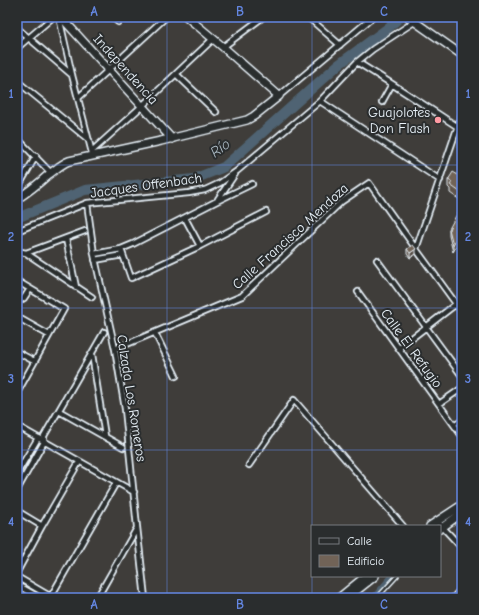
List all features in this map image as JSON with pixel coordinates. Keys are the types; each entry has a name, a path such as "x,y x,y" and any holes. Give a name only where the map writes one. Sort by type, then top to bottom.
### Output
{"street":[{"path":"17,48 53,17"},
{"path":"60,17 72,75 92,153"},
{"name":"Independencia","path":"60,17 172,139"},
{"path":"112,17 118,22"},
{"path":"78,98 166,17"},
{"path":"187,17 279,96"},
{"path":"223,47 263,17"},
{"path":"308,17 340,45"},
{"path":"17,199 63,163 92,153 172,139 247,120 279,96 374,17"},
{"path":"411,19 462,55"},
{"name":"Jacques Offenbach","path":"17,231 87,203 181,194 205,190 220,183 237,171 320,101 357,62 411,19"},
{"path":"17,28 72,75"},
{"path":"92,153 213,39"},
{"path":"357,62 458,127"},
{"path":"176,74 216,112"},
{"path":"17,81 89,140"},
{"path":"382,102 392,84"},
{"path":"320,101 440,180"},
{"path":"462,114 416,249 462,312"},
{"path":"17,138 51,173"},
{"path":"17,189 36,156"},
{"path":"217,201 237,171"},
{"name":"Calle Francisco Mendoza","path":"114,349 242,296 341,202 369,183 416,249"},
{"path":"94,254 121,249 133,244 252,184"},
{"name":"Calzada Los Romeros","path":"87,203 95,260 125,409 145,598"},
{"path":"121,249 132,278 200,246 266,212"},
{"path":"185,218 200,246"},
{"path":"26,253 85,231"},
{"path":"66,239 76,287"},
{"path":"17,251 26,253 92,297"},
{"path":"95,260 123,255"},
{"path":"377,260 462,376"},
{"path":"17,281 64,309 18,389"},
{"path":"17,304 24,298 30,289"},
{"name":"Calle El Refugio","path":"358,292 462,436"},
{"path":"399,348 456,304"},
{"path":"17,317 49,335"},
{"path":"17,490 59,411 104,332"},
{"path":"155,333 176,376"},
{"path":"17,352 34,362"},
{"path":"92,354 105,436"},
{"path":"439,404 462,388"},
{"path":"249,465 294,400 402,525"},
{"path":"59,411 123,447"},
{"path":"17,426 38,438 44,439 79,462 134,492"},
{"path":"17,473 38,438"},
{"path":"25,459 32,463"},
{"path":"17,572 79,462"},
{"path":"17,577 51,597 116,483"},
{"path":"440,525 462,505"},
{"path":"17,511 42,526"},
{"path":"440,525 462,514"},
{"path":"441,526 462,548"},
{"path":"97,598 137,527"},
{"path":"339,598 365,577"},
{"path":"349,598 374,577"},
{"path":"17,585 40,598"}],"lane":[{"path":"454,425 462,419"},
{"path":"377,598 396,577"},
{"path":"454,595 462,586"}],"building":[{"path":"453,172 458,175 462,172 462,189 460,192 450,185 452,182 448,180"},
{"path":"458,212 461,214 461,230 453,245 449,229"},
{"path":"413,245 416,249 410,253 407,249"}],"waterway":[{"name":"Río","path":"17,218 85,190 194,179 224,167 338,65 388,28 400,17"},
{"path":"373,598 391,577"}],"place":[{"name":"Guajolotes Don Flash","path":"438,120"}]}
